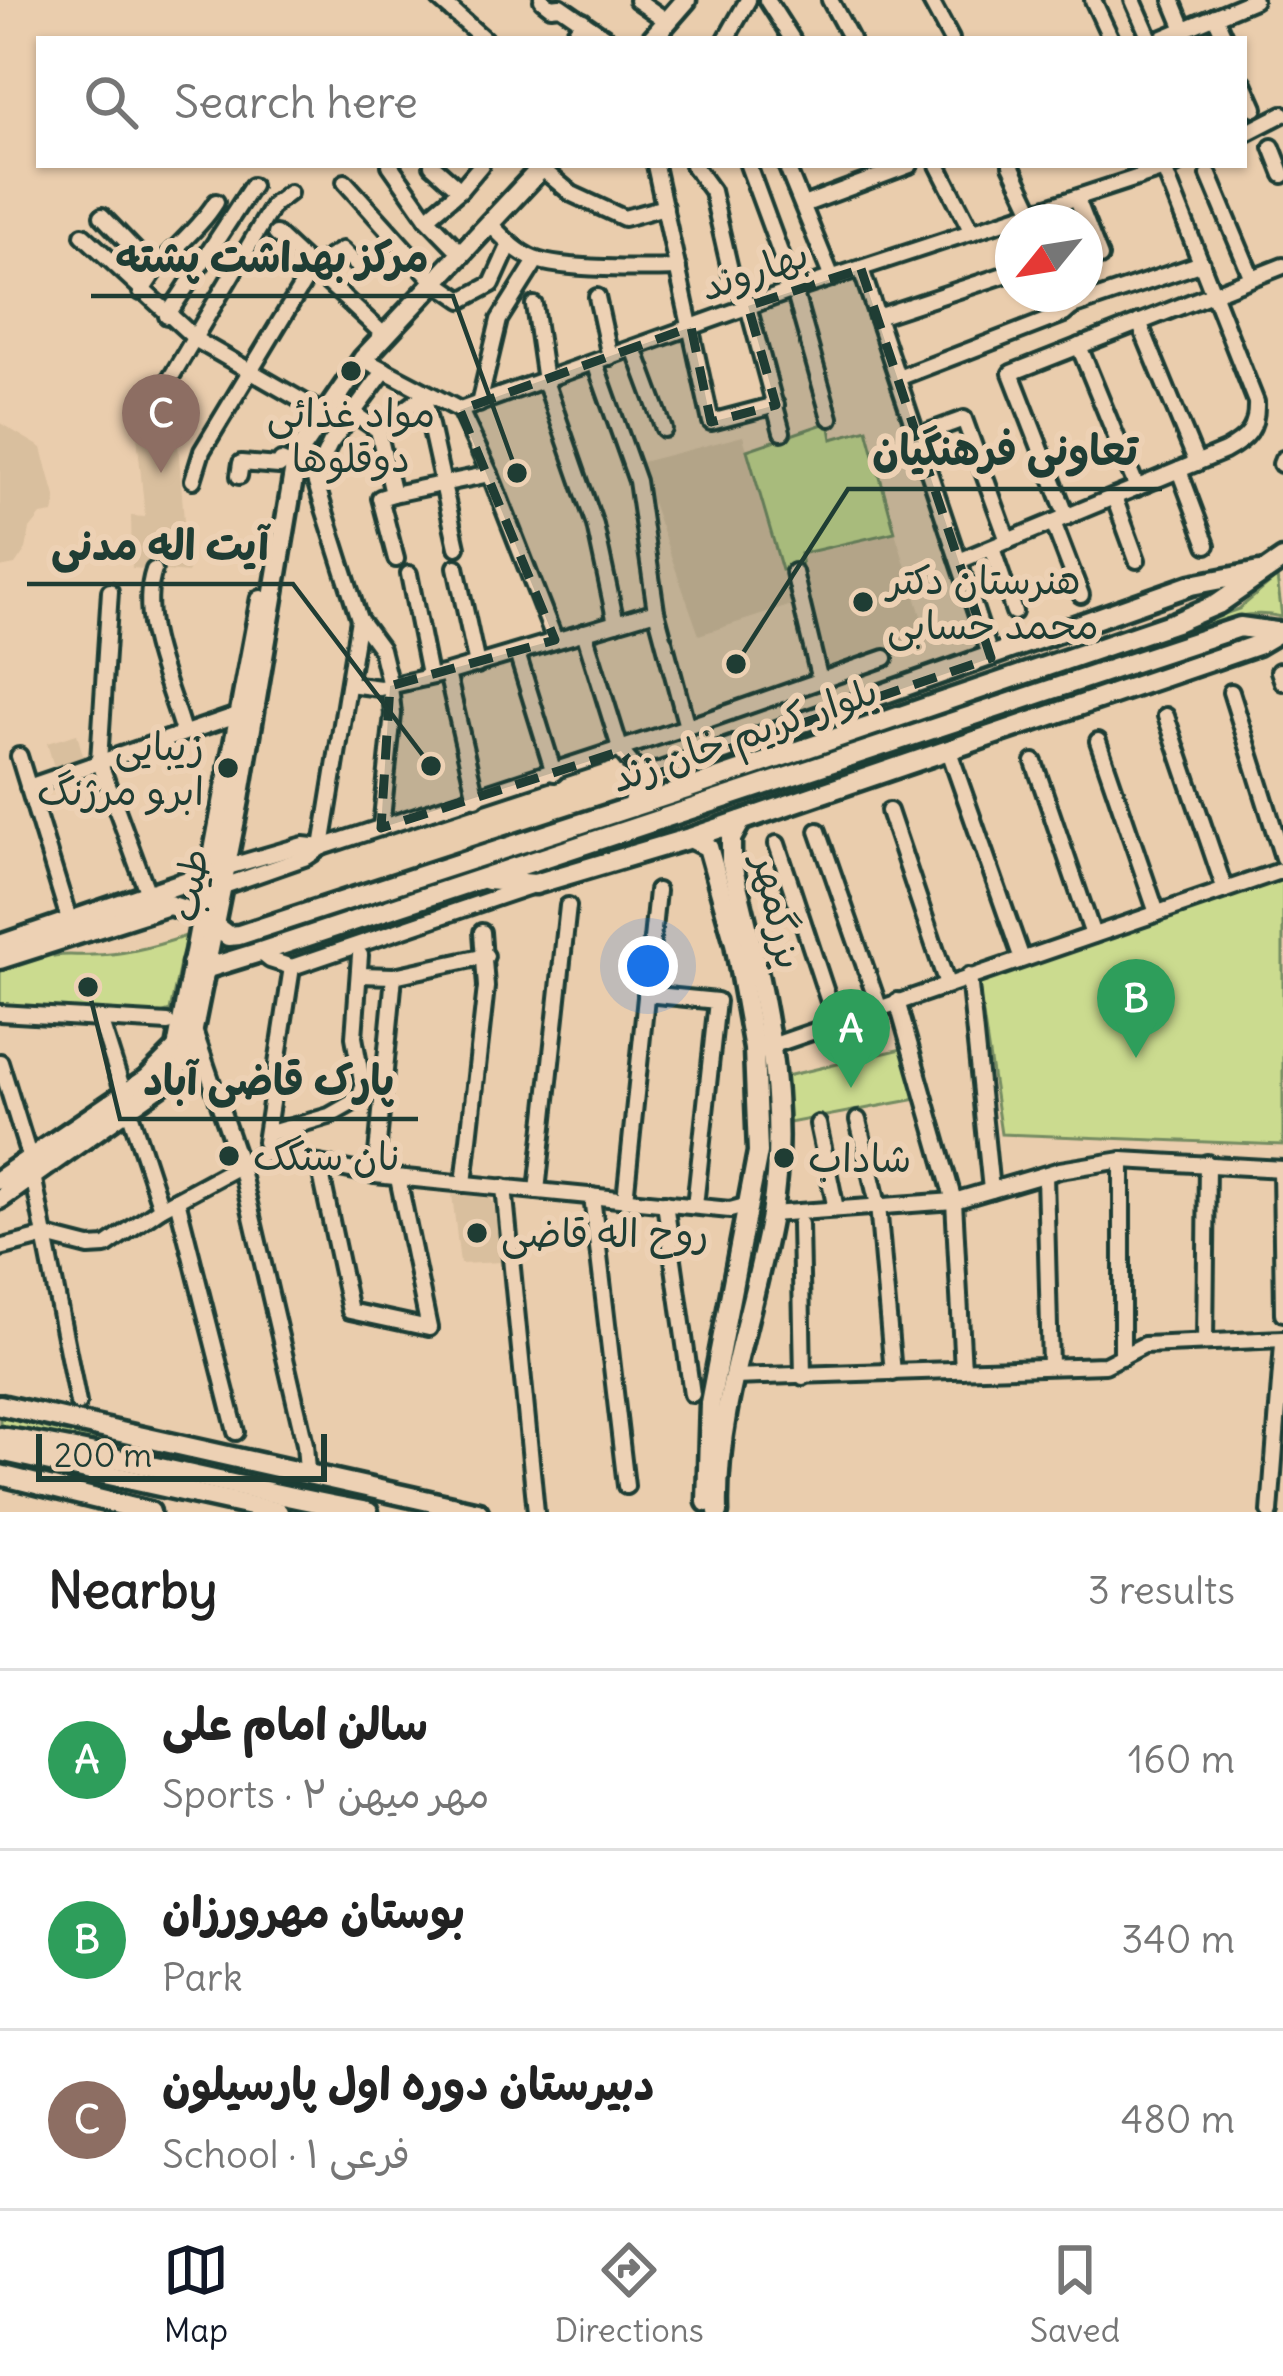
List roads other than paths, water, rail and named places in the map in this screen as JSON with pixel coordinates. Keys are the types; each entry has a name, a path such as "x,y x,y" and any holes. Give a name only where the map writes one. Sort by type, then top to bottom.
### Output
{"main road":[{"path":"655,36 686,0"},
{"name":"طیب","path":"0,1199 32,1167 126,1101 165,1082 188,1054 208,921 227,875 247,714 289,511 294,465 363,359 540,168"},
{"name":"بلوار کریم خان زند","path":"242,934 1176,622 1218,604 1283,560"},
{"path":"632,807 640,774 659,773 1191,585 1264,572"},
{"name":"بلوار کریم خان زند","path":"200,966 254,953 1240,627 1281,633"},
{"name":"بزرگمهر","path":"718,1512 758,1151 754,1049 731,861 731,839 741,820 1281,633"},
{"path":"476,880 535,884 741,820"},
{"name":"بزرگمهر","path":"690,838 708,847 766,1007 776,1150 772,1214 710,1403 707,1512"},
{"path":"0,959 148,894 227,875"},
{"path":"0,945 169,905 208,921 228,936 242,934 239,942 254,953"},
{"name":"طیب","path":"126,1101 177,1048 200,966"},
{"name":"طیب","path":"0,1180 32,1167"},
{"path":"0,1406 478,1512"},
{"path":"0,1437 368,1512"},
{"path":"0,1451 278,1512"},
{"path":"0,1475 80,1503 150,1512"},
{"path":"409,1495 439,1512"}],"street":[{"path":"440,0 481,36"},
{"path":"542,0 604,36"},
{"path":"637,0 667,22"},
{"path":"728,36 748,0"},
{"path":"767,0 790,36"},
{"path":"830,0 849,36"},
{"path":"930,0 949,36"},
{"path":"1093,0 1110,36"},
{"path":"1133,0 1149,36"},
{"path":"1172,0 1184,29"},
{"path":"1167,36 1250,1"},
{"path":"1215,16 1224,36"},
{"path":"573,36 584,21"},
{"path":"1247,90 1255,108"},
{"path":"1247,132 1283,114"},
{"path":"1272,147 1283,175"},
{"path":"392,168 427,218 460,252"},
{"path":"436,168 460,190"},
{"path":"427,218 478,168"},
{"path":"544,168 572,194 624,218 665,207"},
{"path":"656,168 711,422 776,405"},
{"path":"695,168 712,191 731,274 748,306 782,432"},
{"path":"749,168 794,290 830,418"},
{"path":"787,168 832,278"},
{"path":"803,205 902,168"},
{"path":"940,168 972,232"},
{"path":"1012,168 1030,204"},
{"name":"بهاروند","path":"1066,204 1167,168"},
{"path":"959,561 1246,440 1257,421 1256,402 1170,168"},
{"path":"1209,175 1252,278"},
{"path":"345,182 433,280 462,300 492,284 510,244"},
{"path":"166,316 252,186"},
{"path":"154,406 273,205 290,193"},
{"path":"1077,199 1079,204"},
{"path":"141,292 216,202"},
{"path":"102,216 154,271"},
{"path":"489,223 536,261 678,268"},
{"name":"بهاروند","path":"460,410 794,290 995,227"},
{"path":"276,233 385,334"},
{"path":"82,235 195,339 249,371 353,413 378,430 394,494"},
{"path":"193,480 202,451 314,267 342,250 358,266"},
{"path":"479,404 499,320 536,261"},
{"path":"1103,292 1202,263"},
{"path":"861,269 991,658"},
{"path":"1081,595 1011,373 1282,269"},
{"path":"877,317 995,278"},
{"path":"597,298 602,360 637,481 656,611 687,727"},
{"path":"534,305 545,381 596,525 616,622"},
{"path":"898,378 1065,312"},
{"path":"1139,322 1197,463"},
{"path":"1079,346 1137,488"},
{"path":"634,349 664,429"},
{"path":"363,359 460,410 555,640"},
{"path":"314,477 330,444 385,370"},
{"path":"378,430 426,394"},
{"path":"426,394 457,547"},
{"path":"917,436 964,418 1008,541"},
{"path":"239,476 241,463 279,466 281,461 314,477 358,620 381,649 390,686 393,714 381,828"},
{"path":"1179,470 1207,545"},
{"path":"396,560 380,498 490,475"},
{"path":"1114,497 1137,560"},
{"path":"992,548 1014,612"},
{"path":"456,567 476,665"},
{"path":"154,570 146,595 183,732"},
{"path":"794,572 820,681"},
{"path":"409,574 429,675"},
{"path":"110,591 99,760 148,894"},
{"path":"349,684 390,686 447,673 656,611"},
{"path":"322,847 358,620"},
{"path":"584,632 621,751 640,774"},
{"path":"517,653 554,772"},
{"path":"227,875 304,845 322,847 621,751 885,658"},
{"path":"447,673 476,798"},
{"path":"1231,692 1283,858"},
{"path":"28,787 247,714"},
{"path":"1166,716 1225,890"},
{"path":"1098,741 1157,913"},
{"path":"949,751 1022,958"},
{"path":"19,756 72,928"},
{"path":"1034,762 1093,935"},
{"path":"889,811 946,984"},
{"path":"818,831 879,1007"},
{"path":"777,844 836,1022"},
{"path":"770,1046 1283,870"},
{"path":"254,953 292,967 361,949 535,884"},
{"path":"625,1199 657,891"},
{"path":"537,1191 568,906"},
{"path":"464,1184 486,987 482,932"},
{"path":"266,1134 328,1116 359,1099 363,1087 354,1037 361,949"},
{"path":"359,975 394,976 486,956"},
{"path":"263,1153 292,967"},
{"path":"375,1175 394,976"},
{"path":"969,976 991,1190"},
{"path":"646,994 717,1001 695,1207"},
{"path":"897,1000 954,1201 963,1370"},
{"path":"0,1013 168,1023"},
{"path":"100,1019 161,1208"},
{"path":"194,1030 240,1166 305,1444 307,1471"},
{"path":"0,1062 32,1167 78,1403"},
{"path":"858,1120 878,1205 893,1373"},
{"path":"818,1124 836,1210"},
{"path":"0,1248 46,1236 89,1247 106,1246 161,1208 263,1153 398,1178 730,1210 749,1205"},
{"path":"772,1214 954,1201 1046,1174 1122,1160 1282,1169 1283,1313"},
{"path":"1122,1160 1122,1357"},
{"path":"1205,1342 1207,1163"},
{"path":"319,1164 350,1312 429,1328 398,1178"},
{"path":"1046,1174 1050,1366"},
{"path":"504,1187 536,1512"},
{"path":"592,1196 626,1486"},
{"path":"177,1200 236,1432"},
{"path":"665,1204 692,1394"},
{"path":"800,1224 803,1377"},
{"path":"733,1377 1105,1366 1144,1345 1283,1341 1270,1512"}],"place":[{"name":"مواد غذائی دوقلوها","path":"351,371"},
{"name":"دبیرستان دوره اول پارسیلون","path":"161,473"},
{"name":"مرکز بهداشت پشته","path":"517,473"},
{"name":"هنرستان دکتر محمد حسابی","path":"863,602"},
{"name":"تعاونی فرهنگیان","path":"736,664"},
{"name":"آیت اله مدنی","path":"431,766"},
{"name":"زیبایی ابرو مرژنگ","path":"228,768"},
{"name":"پارک قاضی آباد","path":"88,987"},
{"name":"بوستان مهرورزان","path":"1136,1058"},
{"name":"سالن امام علی","path":"851,1088"},
{"name":"نان سنگک","path":"229,1156"},
{"name":"شاداب","path":"784,1158"},
{"name":"روح اله قاضی","path":"477,1233"}]}
